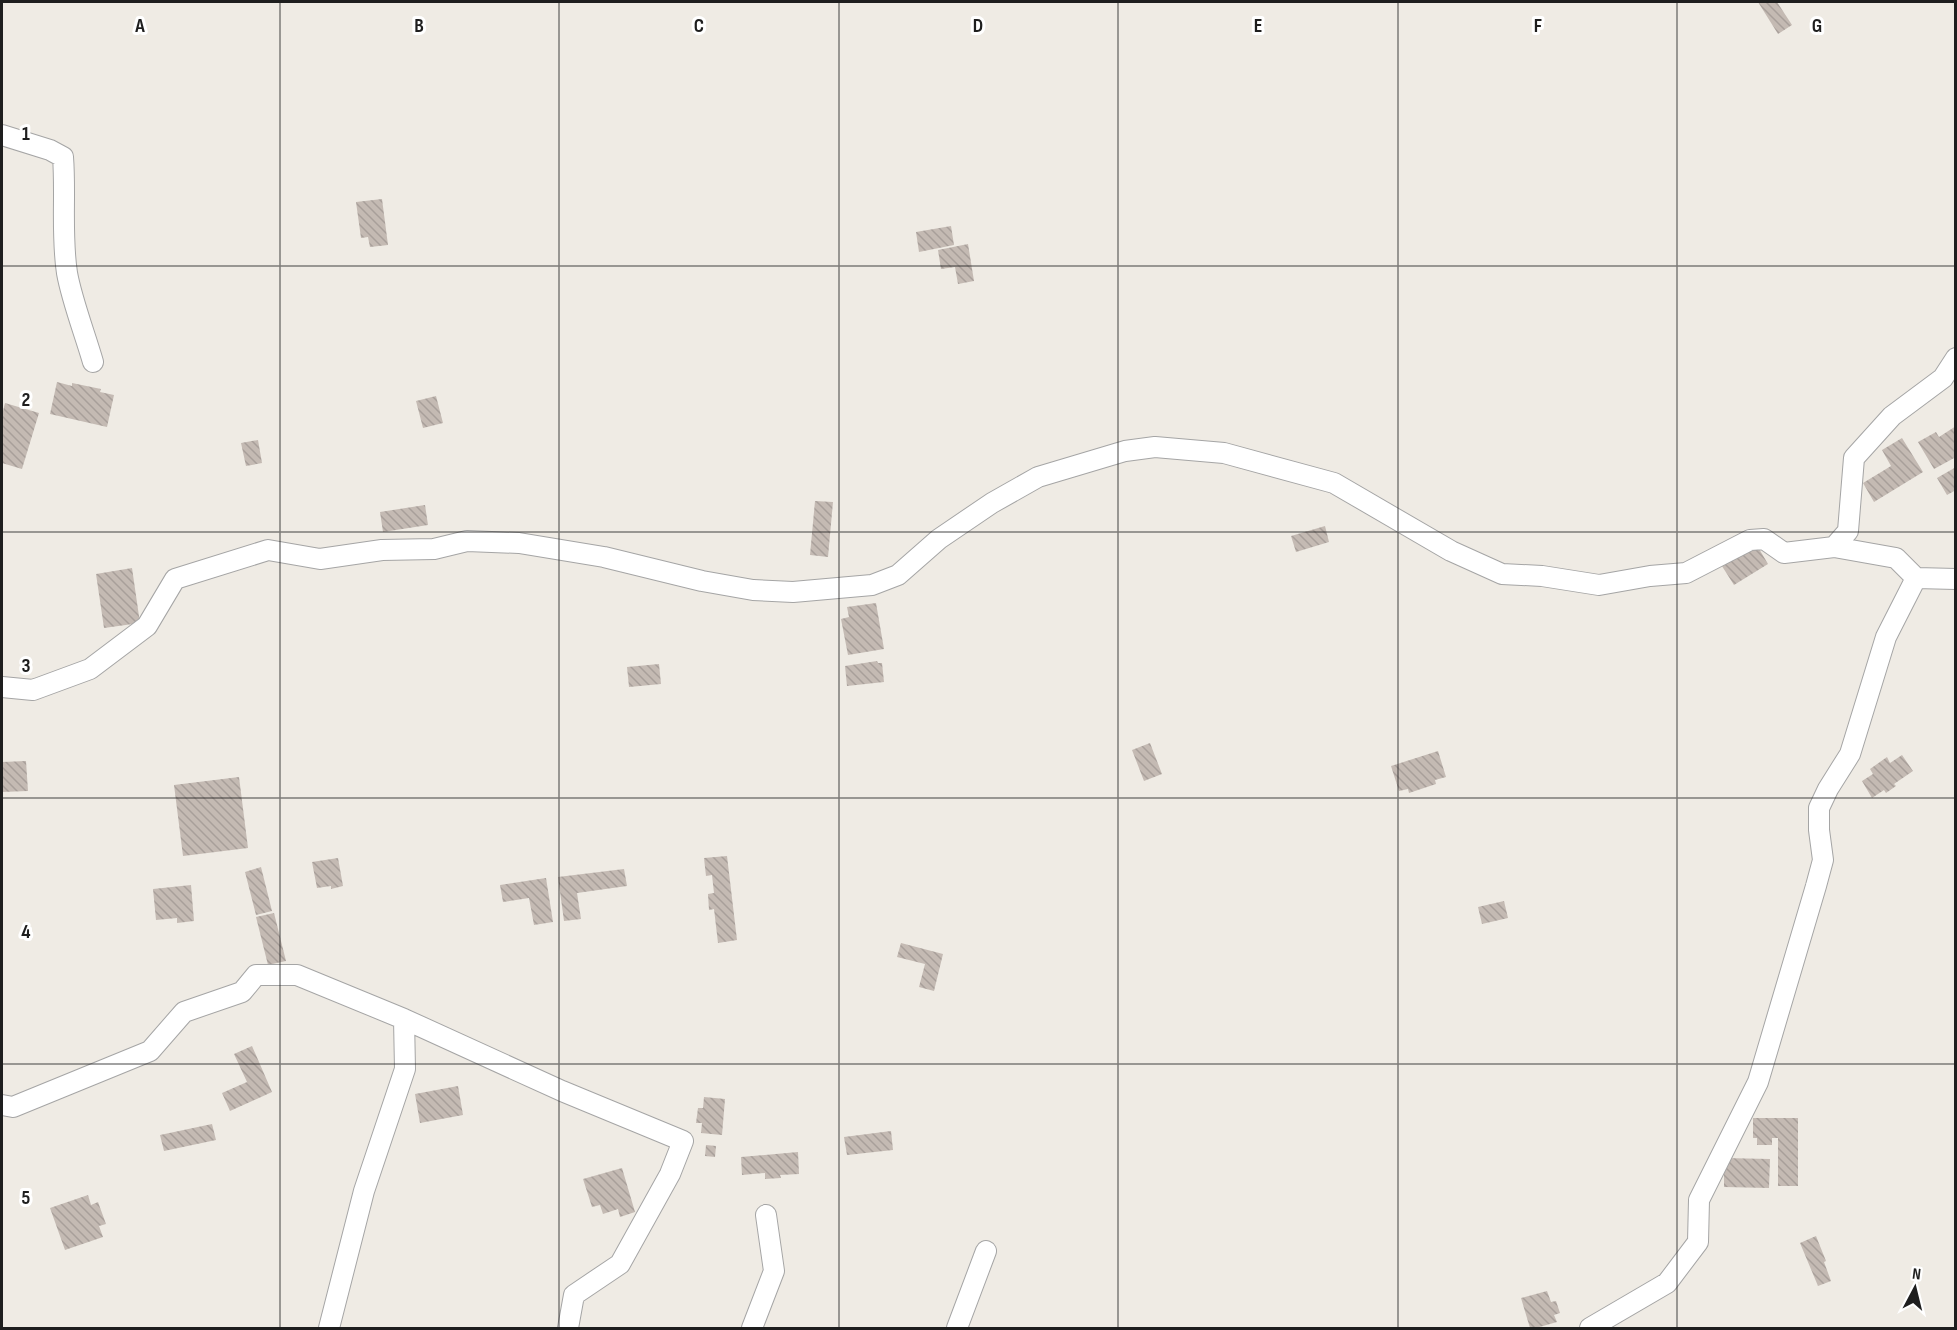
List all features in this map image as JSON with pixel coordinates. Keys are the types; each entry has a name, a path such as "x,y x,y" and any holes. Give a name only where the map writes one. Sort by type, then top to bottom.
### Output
{"street":[{"path":"2,135 50,150 63,157 64,233 68,273 93,362"},
{"path":"1834,547 1848,531 1854,458 1892,416 1943,378 1956,358"},
{"path":"2,687 33,690 90,669 147,626 175,579 268,550 320,559 381,550 434,549 467,541 519,543 604,558 702,581 753,590 841,589 872,585 898,575 939,539 992,503 1038,477 1125,451 1155,447 1224,453 1334,483 1451,551 1502,574 1542,576 1599,585 1650,576 1686,573 1750,540 1764,539 1784,553 1834,547 1896,558 1916,578 1956,579"},
{"path":"1590,1329 1667,1283 1698,1242 1700,1200 1758,1082 1816,886 1823,860 1819,808 1850,754 1886,637 1916,578"},
{"path":"2,1105 13,1107 150,1051 184,1012 242,992 256,975 297,975 404,1019 562,1091 683,1141 670,1174 620,1264 574,1295 568,1329"},
{"path":"329,1329 364,1191 405,1069 404,1019"},
{"path":"752,1329 774,1271 766,1215"},
{"path":"957,1329 986,1251"}],"building":[{"path":"1758,2 1777,2 1792,25 1778,34"},
{"path":"382,199 388,245 370,247 368,237 361,238 356,202"},
{"path":"951,226 954,245 919,252 916,232"},
{"path":"968,244 974,281 958,284 955,267 941,269 938,250"},
{"path":"57,382 101,389 100,392 114,395 107,427 50,414"},
{"path":"436,396 443,423 423,428 416,401"},
{"path":"5,403 39,413 22,469 2,463 2,415"},
{"path":"1956,426 1956,457 1934,469 1918,442 1936,432 1939,437"},
{"path":"1902,438 1923,472 1874,502 1863,483 1891,466 1882,450"},
{"path":"258,440 262,463 246,466 241,443"},
{"path":"1956,467 1956,490 1947,495 1937,478"},
{"path":"815,501 833,502 828,557 810,555"},
{"path":"425,505 428,525 383,532 380,512"},
{"path":"1325,526 1329,542 1296,552 1291,536"},
{"path":"1755,542 1768,564 1734,585 1720,563"},
{"path":"132,568 140,623 104,628 96,574"},
{"path":"876,603 884,649 848,655 841,619 849,617 847,607"},
{"path":"877,661 882,663 884,682 847,686 845,666"},
{"path":"659,664 661,684 629,687 627,667"},
{"path":"1150,743 1162,774 1144,781 1132,750"},
{"path":"1438,751 1446,777 1435,780 1436,784 1409,793 1408,789 1399,791 1391,766"},
{"path":"1902,755 1913,771 1894,784 1896,786 1886,793 1884,790 1872,798 1862,781 1873,774 1870,769 1887,757 1890,763"},
{"path":"26,761 28,791 2,792 2,762"},
{"path":"239,777 248,848 183,856 174,785"},
{"path":"727,856 737,940 718,943 714,909 709,910 708,894 714,893 712,875 706,876 704,858"},
{"path":"338,858 343,886 331,889 331,886 317,888 312,862"},
{"path":"261,867 272,911 256,915 245,872"},
{"path":"624,869 627,886 577,893 581,919 564,921 558,877"},
{"path":"546,878 553,922 534,925 529,898 503,902 500,885"},
{"path":"191,885 194,921 177,923 177,918 156,920 153,889"},
{"path":"1504,901 1508,918 1482,924 1478,907"},
{"path":"274,913 286,961 268,965 256,917"},
{"path":"901,943 943,954 934,991 919,987 925,964 897,957"},
{"path":"252,1046 272,1092 230,1111 222,1093 247,1082 234,1054"},
{"path":"458,1086 463,1115 420,1123 415,1094"},
{"path":"704,1097 725,1099 722,1135 701,1133 702,1123 696,1123 698,1108 703,1108"},
{"path":"1753,1118 1798,1118 1798,1186 1778,1186 1778,1138 1772,1138 1772,1145 1757,1145 1757,1138 1753,1138"},
{"path":"212,1124 216,1140 164,1151 160,1135"},
{"path":"891,1131 893,1150 847,1155 844,1137"},
{"path":"706,1145 716,1146 715,1157 705,1156"},
{"path":"798,1152 799,1174 765,1179 765,1173 742,1175 741,1157"},
{"path":"1724,1158 1770,1159 1769,1188 1724,1187"},
{"path":"622,1168 635,1212 620,1217 618,1209 603,1214 600,1205 592,1207 583,1179"},
{"path":"88,1195 91,1205 98,1202 106,1224 99,1226 103,1237 65,1250 50,1208"},
{"path":"1816,1236 1831,1281 1818,1286 1800,1243"},
{"path":"1547,1291 1551,1302 1556,1301 1560,1313 1554,1315 1557,1322 1530,1328 1521,1298"}]}
